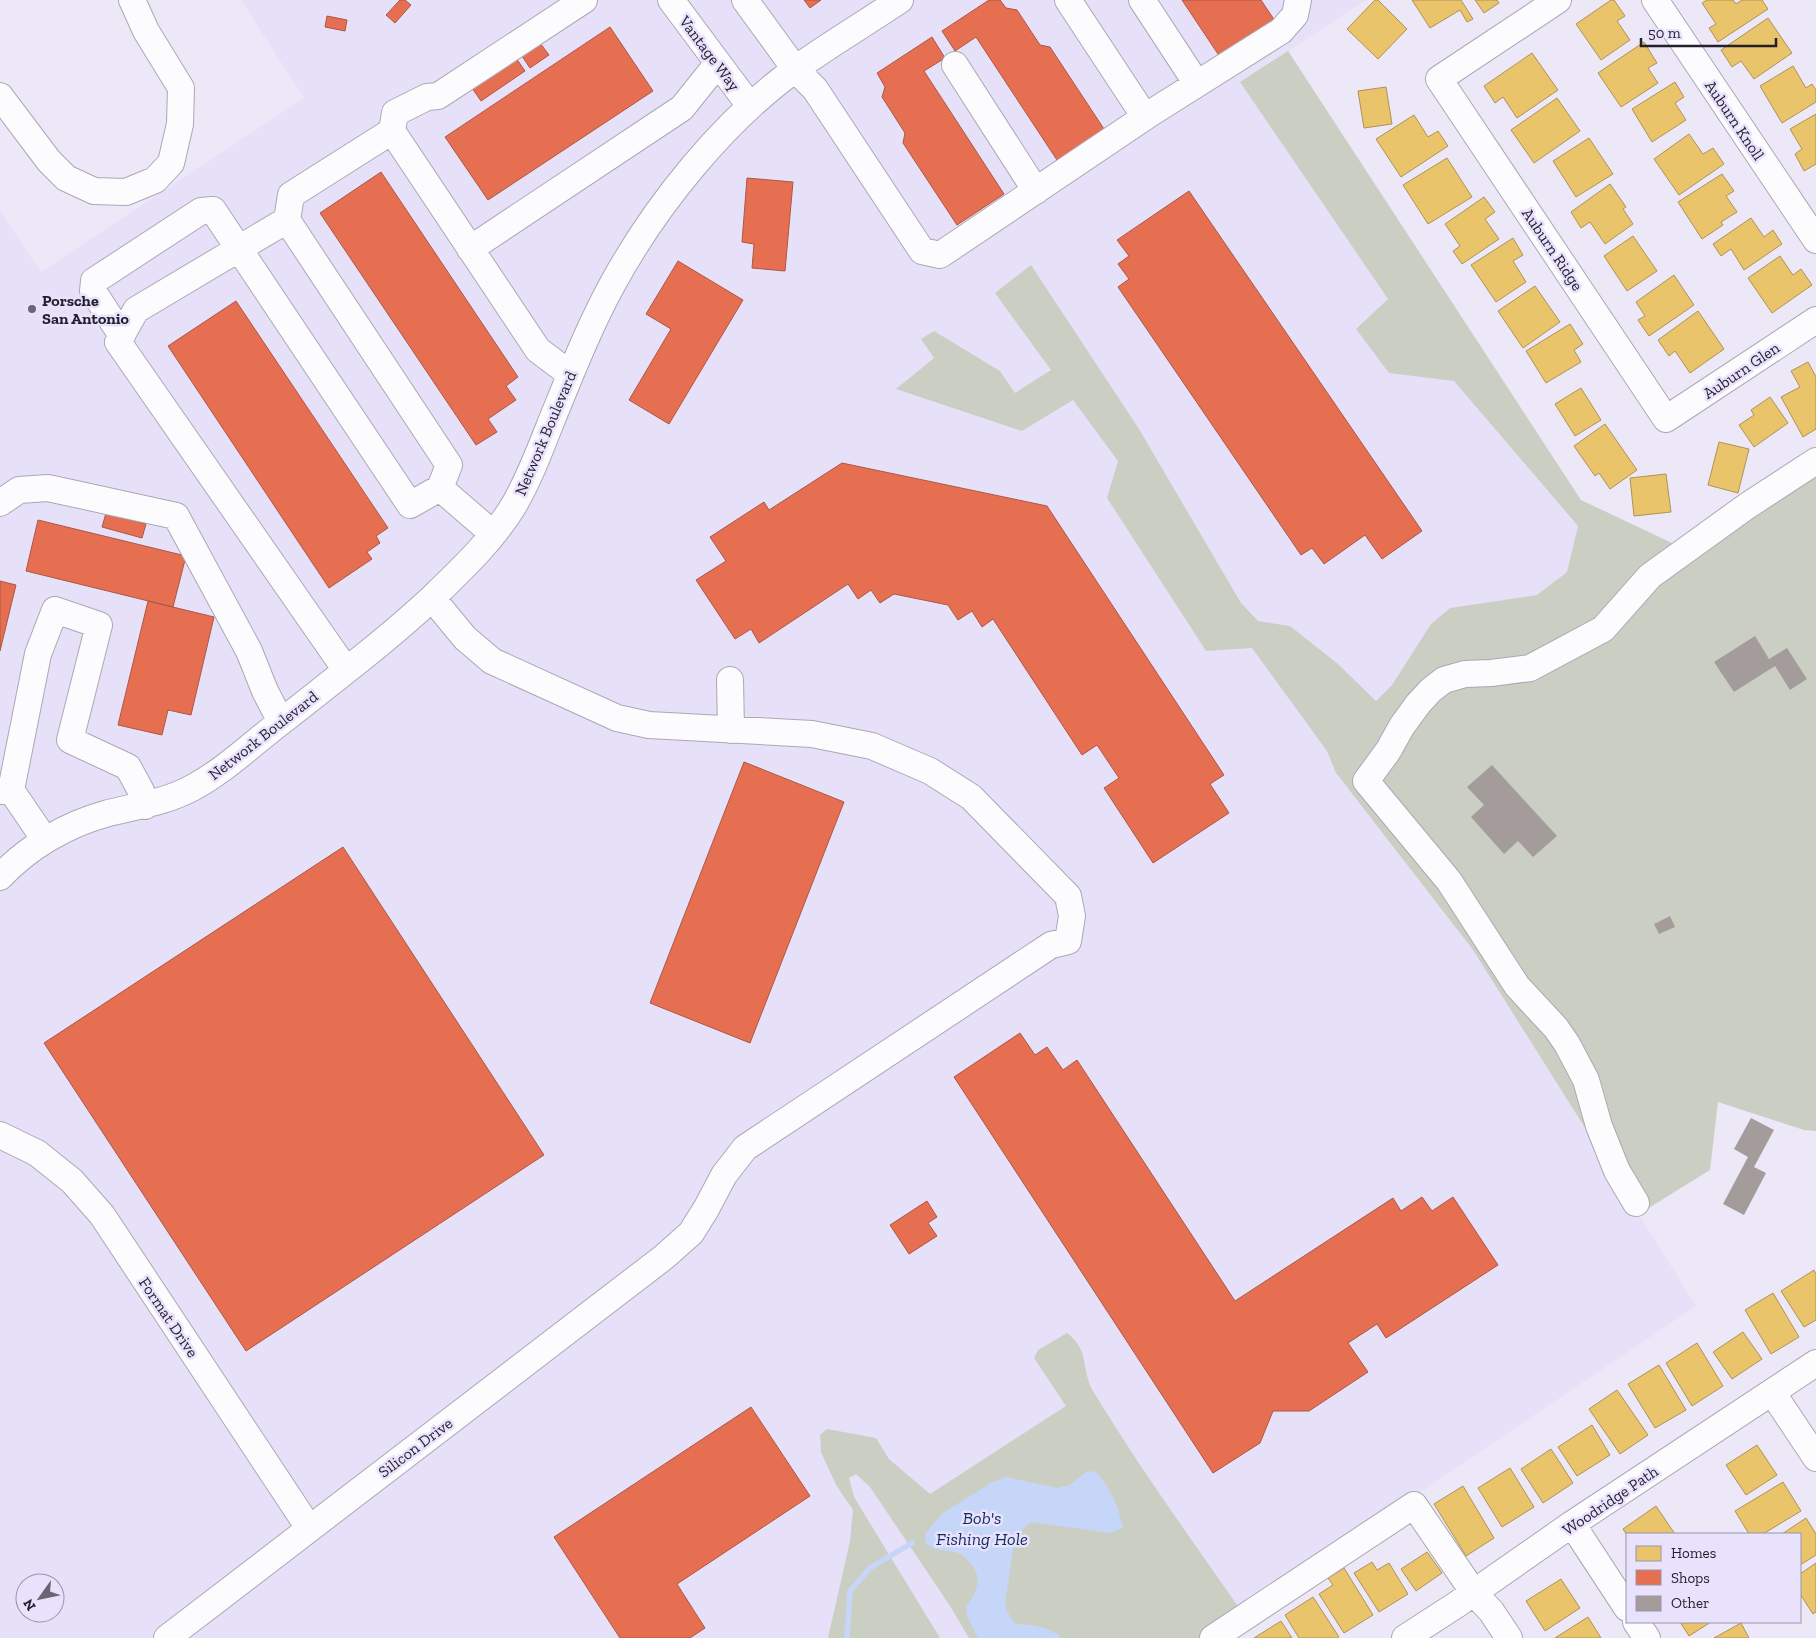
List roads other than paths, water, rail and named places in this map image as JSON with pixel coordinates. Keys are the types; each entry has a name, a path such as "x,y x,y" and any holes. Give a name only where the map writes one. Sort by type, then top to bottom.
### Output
{"street":[{"path":"0,96 49,161 66,178 94,192 126,192 154,180 172,163 180,124 181,88 146,30 132,0"},
{"path":"570,374 538,350 392,131 395,113 426,97 438,96 584,0"},
{"name":"Vantage Way","path":"670,0 750,106"},
{"path":"745,0 795,69 815,90 922,251 940,255 1145,117 1281,31 1295,15 1298,0"},
{"name":"Network Boulevard","path":"0,877 23,856 46,840 84,821 171,798 207,779 397,629 432,598 471,558 512,508 524,487 583,344 611,287 628,256 667,198 750,106 795,69 900,0"},
{"path":"1068,0 1145,117"},
{"path":"1142,0 1197,84"},
{"name":"Auburn Ridge","path":"1558,0 1439,79 1666,420"},
{"name":"Auburn Knoll","path":"1655,0 1816,240"},
{"path":"470,249 682,108 718,63"},
{"path":"955,65 1036,190"},
{"path":"122,336 93,291 94,281 201,211 213,210 410,505 440,488 448,465 287,220 291,194 392,131"},
{"path":"287,220 136,310 118,342 346,670"},
{"name":"Auburn Glen","path":"1666,420 1816,320"},
{"path":"1636,1203 1616,1171 1599,1126 1586,1080 1567,1044 1556,1028 1518,986 1448,881 1366,781 1418,704 1444,680 1465,674 1530,668 1603,629 1650,576 1747,506 1816,461"},
{"path":"0,502 19,490 48,488 176,516 249,651 280,722"},
{"path":"440,488 492,533"},
{"path":"432,598 465,638 492,661 616,718 649,725 731,730 730,680"},
{"path":"46,840 6,791 38,654 55,610 99,625 70,740 128,767 141,791 145,806"},
{"name":"Silicon Drive","path":"167,1638 664,1257 691,1232 724,1175 745,1148 1051,945 1068,942 1072,916 1068,896 971,797 930,771 872,746 812,734 731,730"},
{"name":"Format Drive","path":"0,1135 37,1154 58,1170 72,1181 102,1215 309,1528"},
{"name":"Woodridge Path","path":"1405,1638 1572,1524 1816,1363"},
{"path":"1772,1392 1816,1458"},
{"path":"1213,1638 1414,1505 1474,1592 1491,1611 1509,1638"},
{"path":"1572,1524 1626,1606"},
{"path":"1637,1623 1647,1638"}],"water":[{"name":"Bob's Fishing Hole","path":"1087,1471 1096,1472 1106,1484 1116,1505 1123,1528 1110,1533 1031,1522 1023,1529 1014,1542 1005,1605 1009,1615 1015,1624 1043,1628 1054,1632 1060,1638 978,1638 967,1616 966,1607 977,1585 978,1579 974,1567 961,1554 929,1546 925,1542 925,1534 943,1513 991,1483 1006,1477 1057,1488 1070,1485"}],"waterway":[{"path":"847,1638 850,1591 870,1568 912,1543"}],"place":[{"name":"Porsche San Antonio","path":"32,309"}]}
